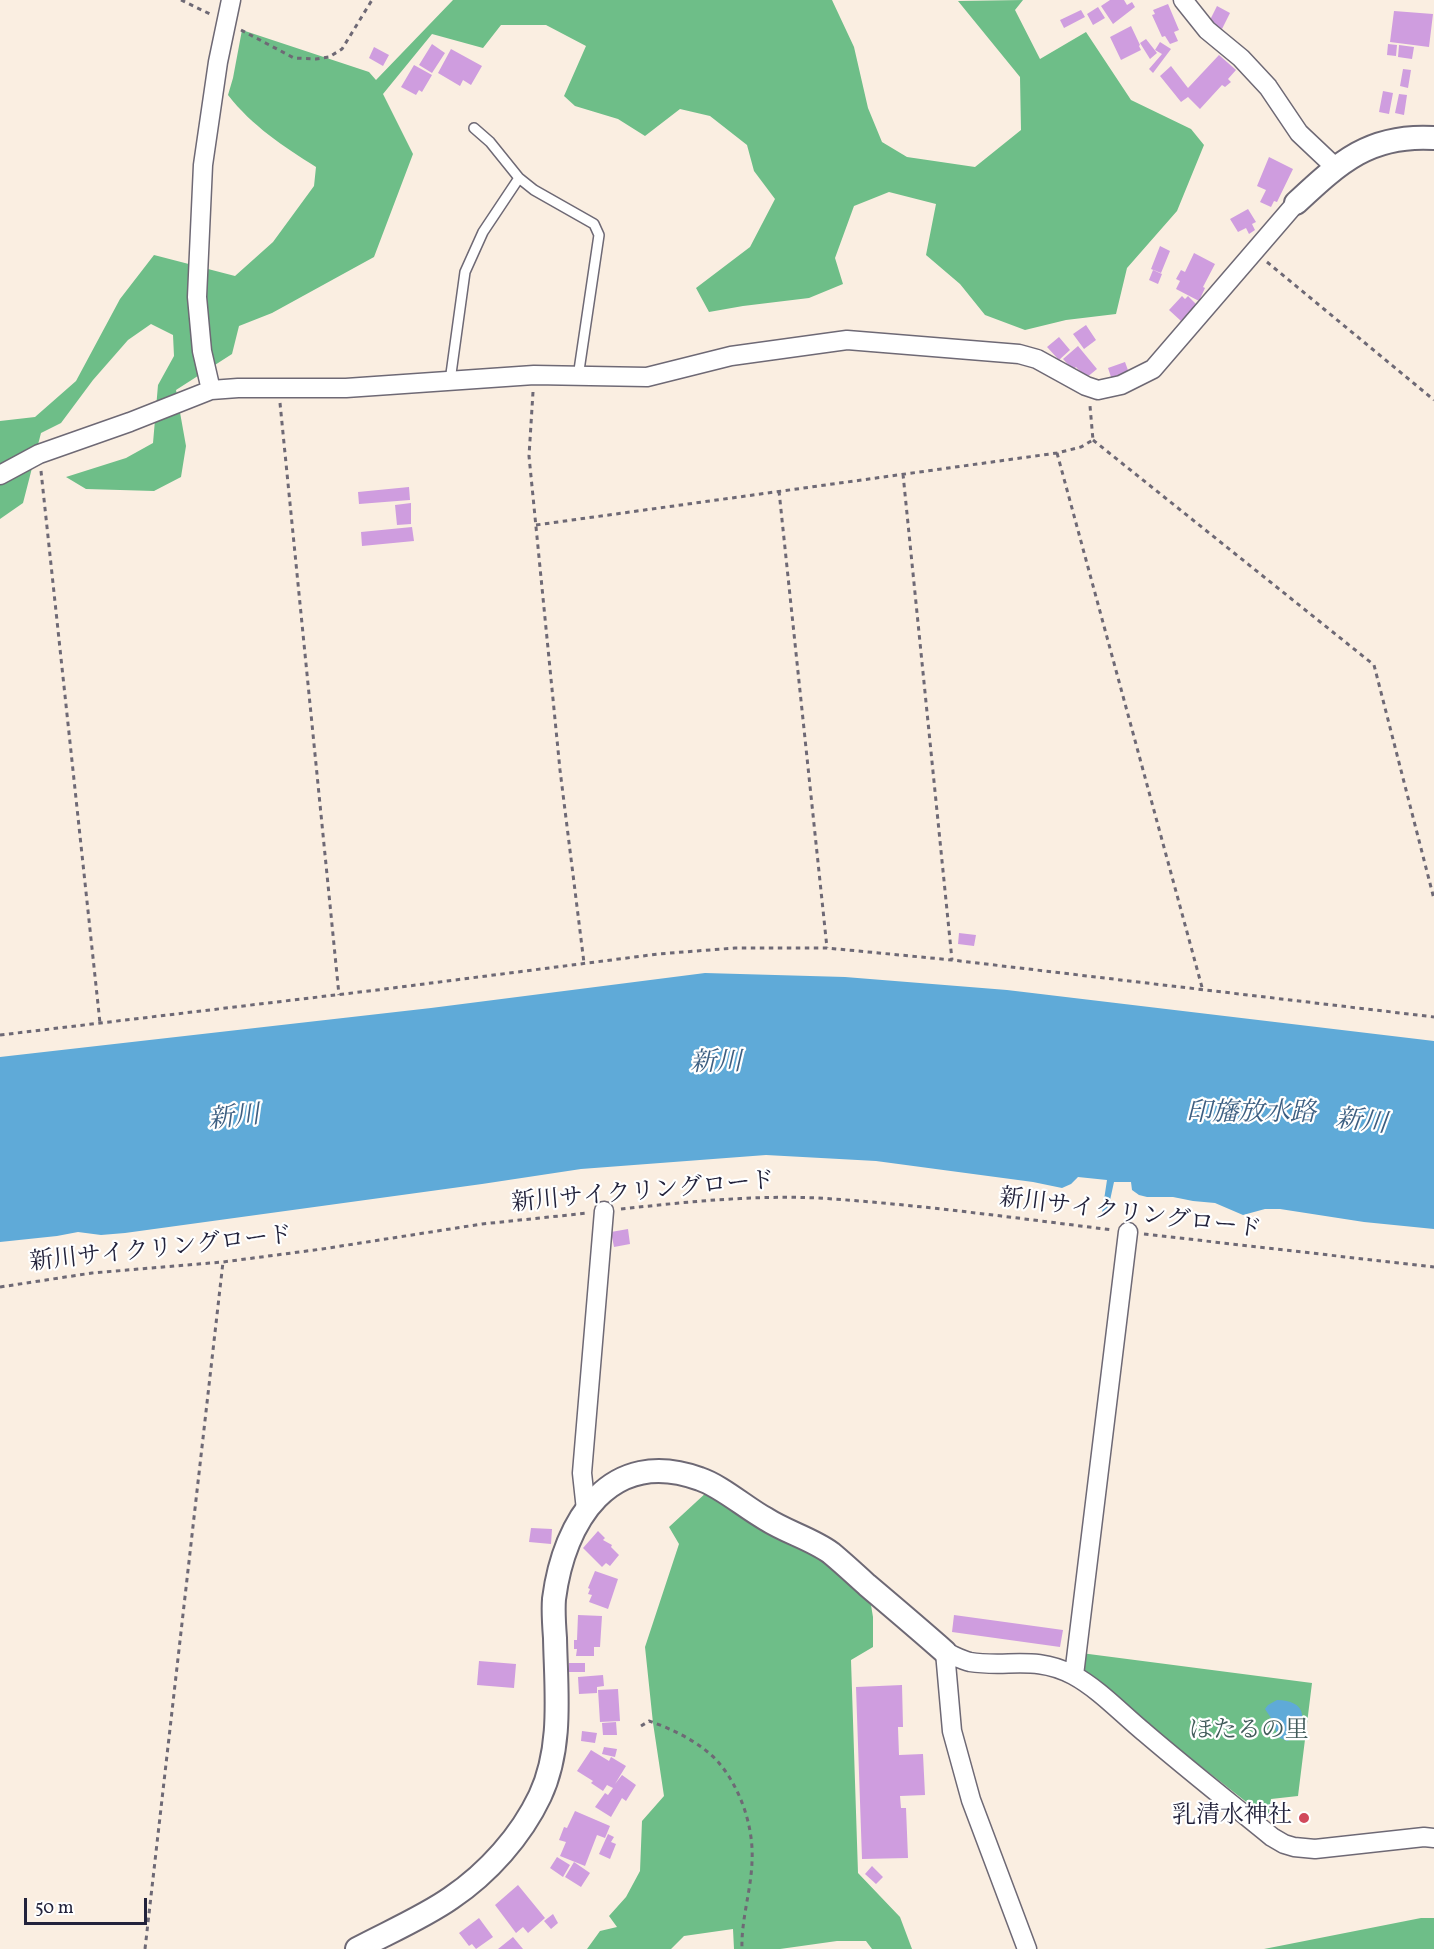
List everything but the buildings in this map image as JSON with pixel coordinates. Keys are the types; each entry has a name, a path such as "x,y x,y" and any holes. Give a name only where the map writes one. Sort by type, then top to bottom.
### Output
{"street":[{"path":"211,390 202,351 197,297 203,165 225,21 231,0"},
{"path":"1183,0 1207,30 1241,58 1268,87 1299,133 1335,167"},
{"path":"0,475 39,454 141,418 211,390 346,388 534,375 647,377 731,356 847,340 1019,354 1037,359 1098,390 1122,385 1153,369 1296,203 1335,167 1355,153 1387,141 1419,137 1434,138"},
{"path":"586,1510 582,1473 604,1211"},
{"path":"1074,1675 1128,1232"},
{"path":"357,1949 450,1899 475,1880 520,1830 541,1794 553,1757 556,1723 554,1601 561,1559 586,1510 600,1492 619,1479 646,1472 674,1472 702,1479 767,1520 829,1551 945,1652 967,1662 1030,1662 1047,1665 1074,1675 1254,1823 1284,1844 1315,1849 1424,1837 1434,1838"},
{"path":"945,1652 952,1731 971,1800 1027,1949"}],"lane":[{"path":"474,128 490,142 519,178 534,190 594,225 599,235 578,377"},
{"path":"450,381 465,272 483,232 519,178"}],"path":[{"path":"181,0 294,58 316,59 329,57 342,49 372,0"},
{"path":"1254,252 1434,400"},
{"path":"534,375 529,456 560,770 584,963"},
{"path":"1089,387 1093,440 1374,664 1434,899"},
{"path":"279,389 339,995"},
{"path":"536,525 1057,453 1081,447 1093,440"},
{"path":"1057,453 1203,991"},
{"path":"39,454 100,1023"},
{"path":"903,474 952,960"},
{"path":"779,491 827,948"},
{"path":"0,1035 658,954 735,948 827,948 952,960 1434,1017"},
{"name":"新川サイクリングロード","path":"0,1287 92,1273 223,1262 482,1224 692,1201 816,1198 1023,1219 1434,1268"},
{"path":"145,1949 223,1262"},
{"path":"641,1726 649,1720 662,1725 707,1752 725,1772 744,1807 750,1830 752,1854 742,1949"}],"green space":[{"path":"453,0 832,0 854,47 868,108 882,142 907,157 975,167 1021,130 1020,77 958,1 1023,0 1015,10 1040,59 1086,32 1131,100 1191,129 1204,145 1177,211 1127,268 1116,314 1066,320 1025,330 985,315 960,284 926,255 936,204 889,192 854,206 835,258 843,284 809,298 709,312 696,288 750,247 775,199 754,171 747,145 710,116 680,109 645,136 618,119 575,106 564,96 586,46 546,25 501,25 483,48 432,34 383,94 413,154 374,257 272,313 239,326 232,354 176,390 186,446 181,477 154,491 86,489 66,477 126,458 153,443 158,385 174,356 173,335 151,324 128,340 93,380 61,423 41,433 23,503 0,519 0,421 35,417 76,381 120,299 154,255 235,276 273,242 314,186 316,167 258,126 228,95 242,30 369,72 376,80"},
{"path":"708,1491 826,1557 871,1605 873,1647 851,1660 858,1873 900,1917 912,1949 872,1949 866,1941 837,1941 780,1949 734,1949 733,1929 684,1936 671,1949 587,1949 600,1931 617,1927 609,1916 626,1897 640,1871 642,1821 664,1796 645,1647 679,1544 669,1527"},
{"name":"ほたるの里","path":"1081,1653 1312,1683 1298,1796 1271,1799 1268,1819 1096,1684 1080,1668"},
{"path":"1421,1918 1434,1918 1434,1949 1264,1949"}],"water":[{"name":"印旛放水路","path":"705,973 845,977 1007,990 1434,1041 1434,1229 1364,1222 1280,1209 1265,1209 1243,1215 1215,1203 1139,1195 1132,1190 1131,1182 1114,1182 1107,1214 1102,1213 1107,1180 1078,1177 1071,1184 1062,1188 876,1161 766,1155 581,1169 125,1233 101,1235 78,1232 0,1242 0,1057 431,1008"},
{"path":"1277,1700 1294,1703 1301,1712 1299,1730 1295,1738 1287,1741 1278,1737 1273,1721 1265,1709"}],"place":[{"name":"乳清水神社","path":"1304,1818"}],"water label":[{"name":"新川","path":"716,1065"},
{"name":"新川","path":"234,1120"},
{"name":"新川","path":"1361,1124"}]}
